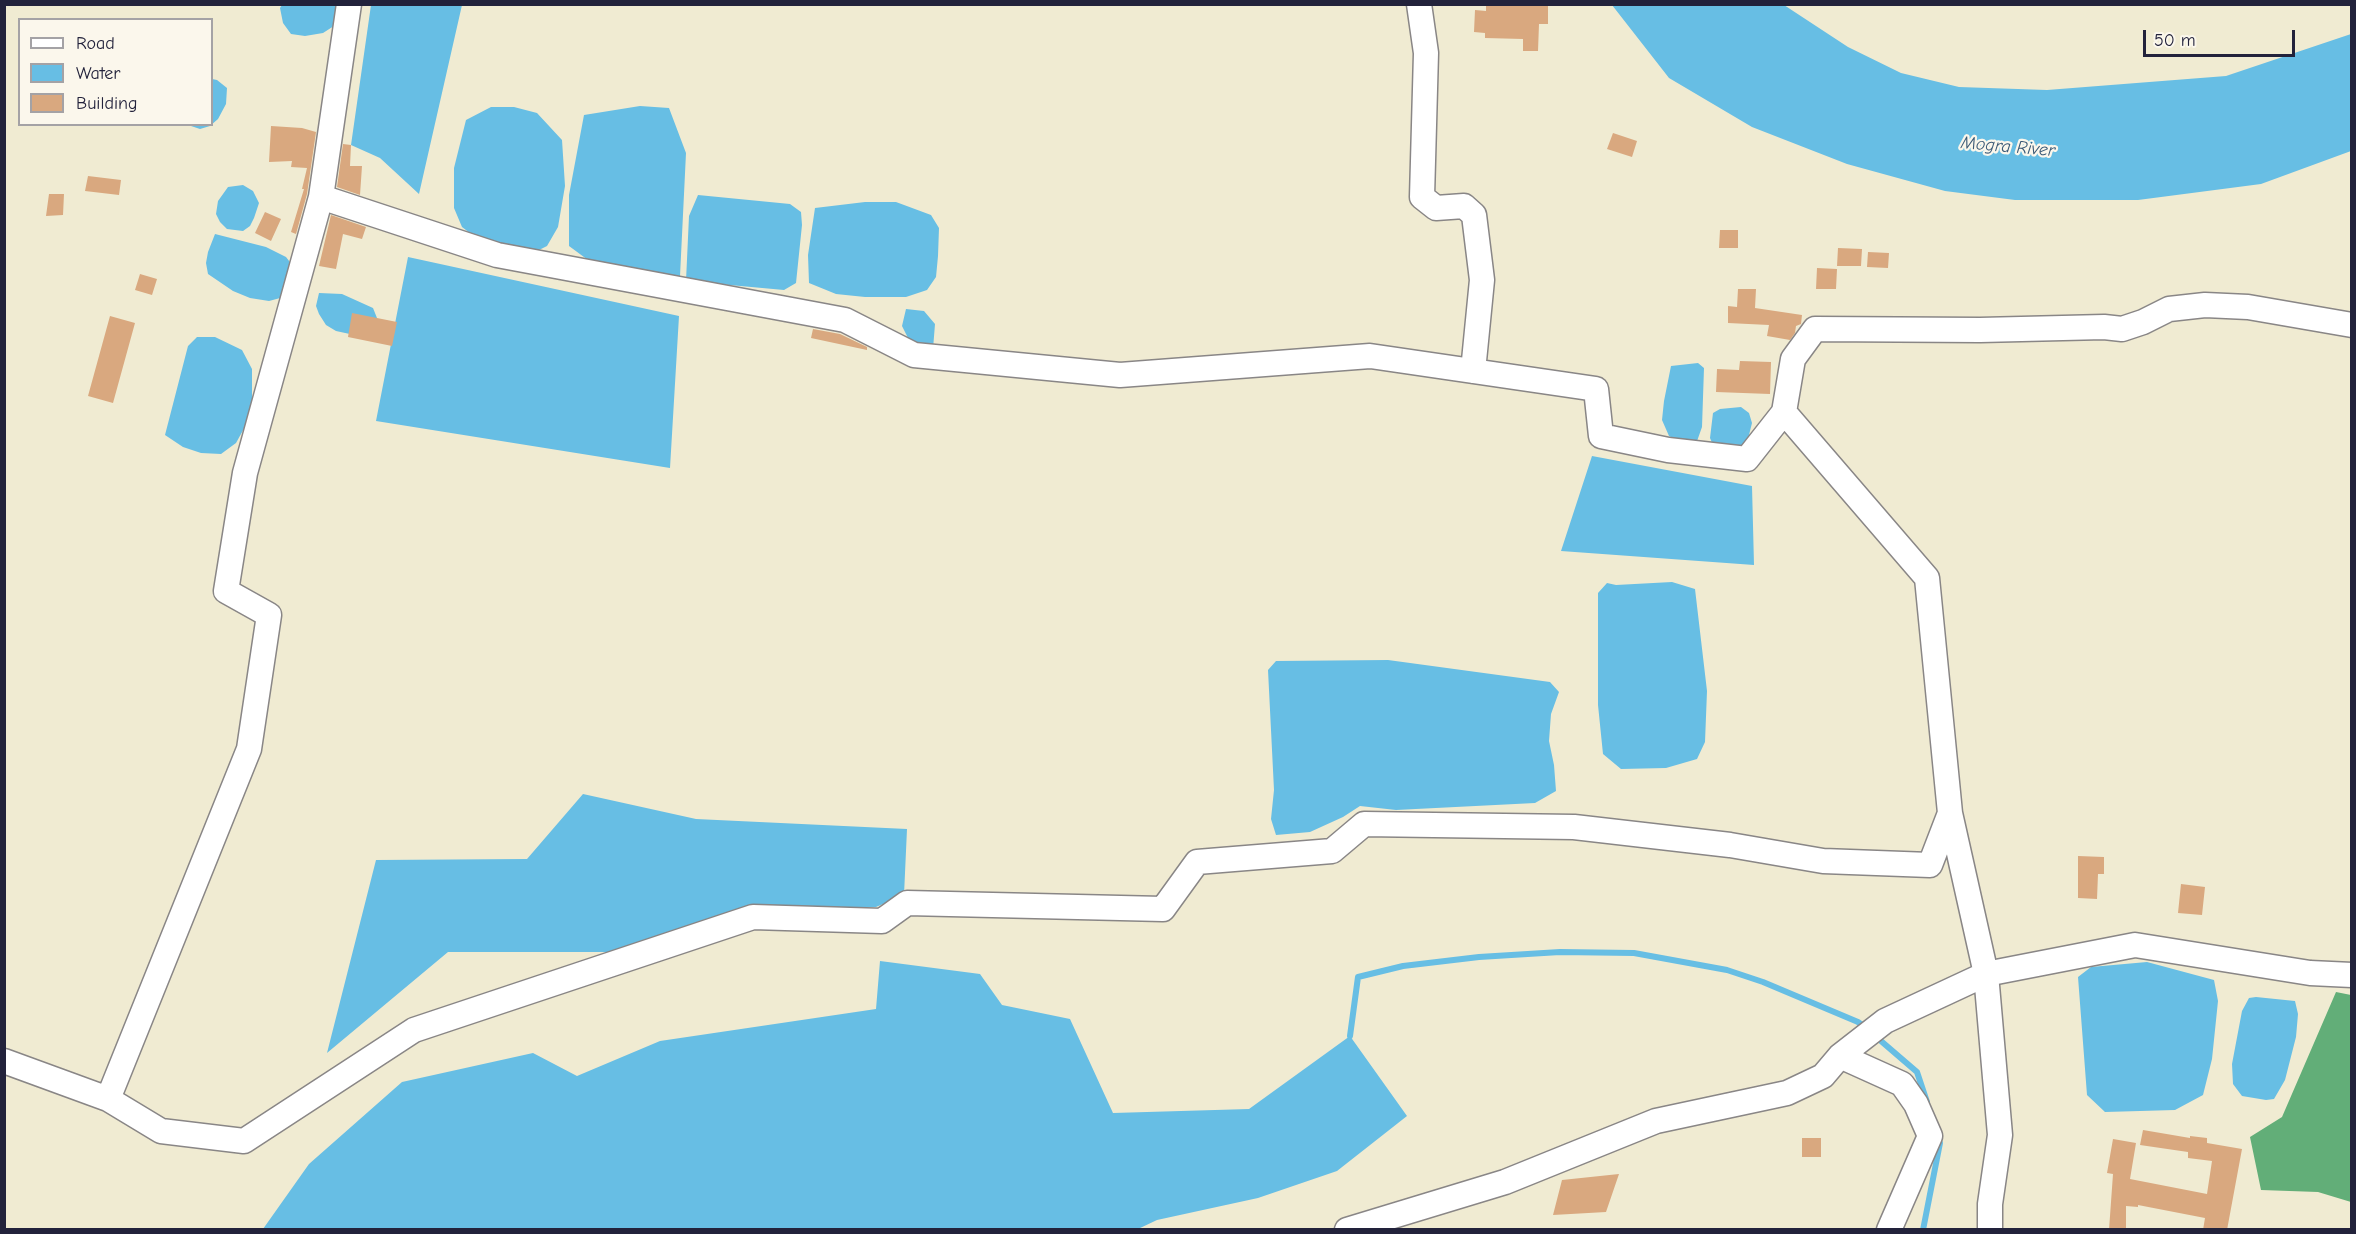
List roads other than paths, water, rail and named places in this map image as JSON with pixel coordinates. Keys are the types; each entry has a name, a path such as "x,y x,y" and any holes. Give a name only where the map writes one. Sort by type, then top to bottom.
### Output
{"street":[{"path":"108,1100 249,749 269,615 226,591 245,473 321,197 349,4"},
{"path":"1419,4 1426,53 1422,196 1436,208 1464,206 1474,215 1482,280 1473,371"},
{"path":"321,197 497,255 846,320 914,355 1120,375 1370,356 1596,389 1601,436 1668,450 1747,459 1784,412 1793,359 1815,328 1980,330 2122,328 2142,322 2169,309 2205,305 2248,307 2352,325"},
{"path":"1784,412 1927,578 1950,813 1986,974 2000,1134 1990,1204 1990,1230"},
{"path":"4,1061 108,1100 161,1131 244,1140 414,1030 753,917 882,921 907,903 1163,909 1197,862 1332,851 1364,824 1574,827 1730,844 1822,861 1930,865 1950,813"},
{"path":"1347,1230 1505,1182 1656,1121 1788,1093 1823,1076 1840,1056 1885,1021 1986,974 2135,945 2310,972 2352,975"},
{"path":"1840,1056 1902,1084 1916,1104 1930,1136 1889,1230"}],"water":[{"path":"282,5 338,5 337,24 323,33 305,36 291,34 283,23 280,8"},
{"path":"371,5 462,5 419,194 380,158 351,145"},
{"name":"Mogra River","path":"1612,5 1784,5 1848,47 1901,73 1959,87 2047,90 2226,76 2351,34 2351,151 2261,184 2138,200 2015,200 1945,191 1847,164 1752,127 1669,78"},
{"path":"213,79 227,88 226,104 213,123"},
{"path":"640,106 669,108 686,153 680,276 657,277 588,260 569,246 569,195 584,115"},
{"path":"491,107 514,107 537,113 562,140 565,186 558,227 547,246 531,254 483,243 462,227 454,208 454,168 466,120"},
{"path":"191,126 210,126 200,129"},
{"path":"243,185 253,191 259,203 254,218 250,226 243,231 227,229 216,214 218,201 228,187"},
{"path":"698,195 790,204 801,212 802,225 796,283 784,290 686,281 689,216"},
{"path":"865,202 896,202 931,215 939,228 938,256 936,277 927,290 906,297 865,297 836,294 809,283 808,255 815,208"},
{"path":"215,234 266,247 286,257 296,270 284,297 269,301 250,298 233,291 208,274 206,263"},
{"path":"408,257 679,316 670,468 376,421"},
{"path":"319,293 342,294 373,308 377,318 359,336 336,331 326,325 319,314 316,306"},
{"path":"906,309 924,311 935,324 933,349 910,342 902,326"},
{"path":"197,337 215,337 242,350 252,369 252,414 236,443 221,454 201,453 183,447 165,435 188,346"},
{"path":"1698,363 1704,368 1702,427 1696,444 1684,445 1669,436 1662,420 1664,401 1671,366"},
{"path":"1741,407 1749,413 1752,423 1748,439 1741,446 1713,445 1710,438 1713,413 1720,409"},
{"path":"1592,456 1752,486 1754,565 1561,551"},
{"path":"1672,582 1695,589 1707,691 1705,742 1697,759 1666,768 1621,769 1603,754 1598,705 1598,593 1607,583 1616,585"},
{"path":"1388,660 1550,682 1559,692 1551,714 1549,741 1556,791 1535,803 1396,810 1360,806 1343,817 1310,832 1276,835 1271,819 1274,790 1268,670 1276,661"},
{"path":"583,794 696,819 907,829 904,895 876,907 719,916 608,952 448,952 327,1053 376,860 527,859"},
{"path":"880,961 980,974 1002,1005 1070,1019 1113,1113 1249,1109 1350,1036 1407,1116 1337,1171 1258,1198 1157,1220 1138,1229 263,1229 309,1164 402,1082 533,1053 577,1076 660,1041 876,1009"},
{"path":"2147,962 2214,980 2218,1001 2212,1059 2203,1095 2175,1110 2105,1112 2087,1095 2078,977 2091,967"},
{"path":"2249,998 2295,1001 2298,1014 2296,1037 2285,1080 2274,1099 2242,1096 2233,1084 2232,1064 2242,1011"}],"waterway":[{"path":"1350,1036 1358,977 1403,966 1479,957 1560,952 1634,953 1727,970 1763,982 1858,1022 1866,1028"},
{"path":"1874,1035 1917,1072 1927,1102"},
{"path":"1923,1230 1940,1143 1938,1138"}]}
